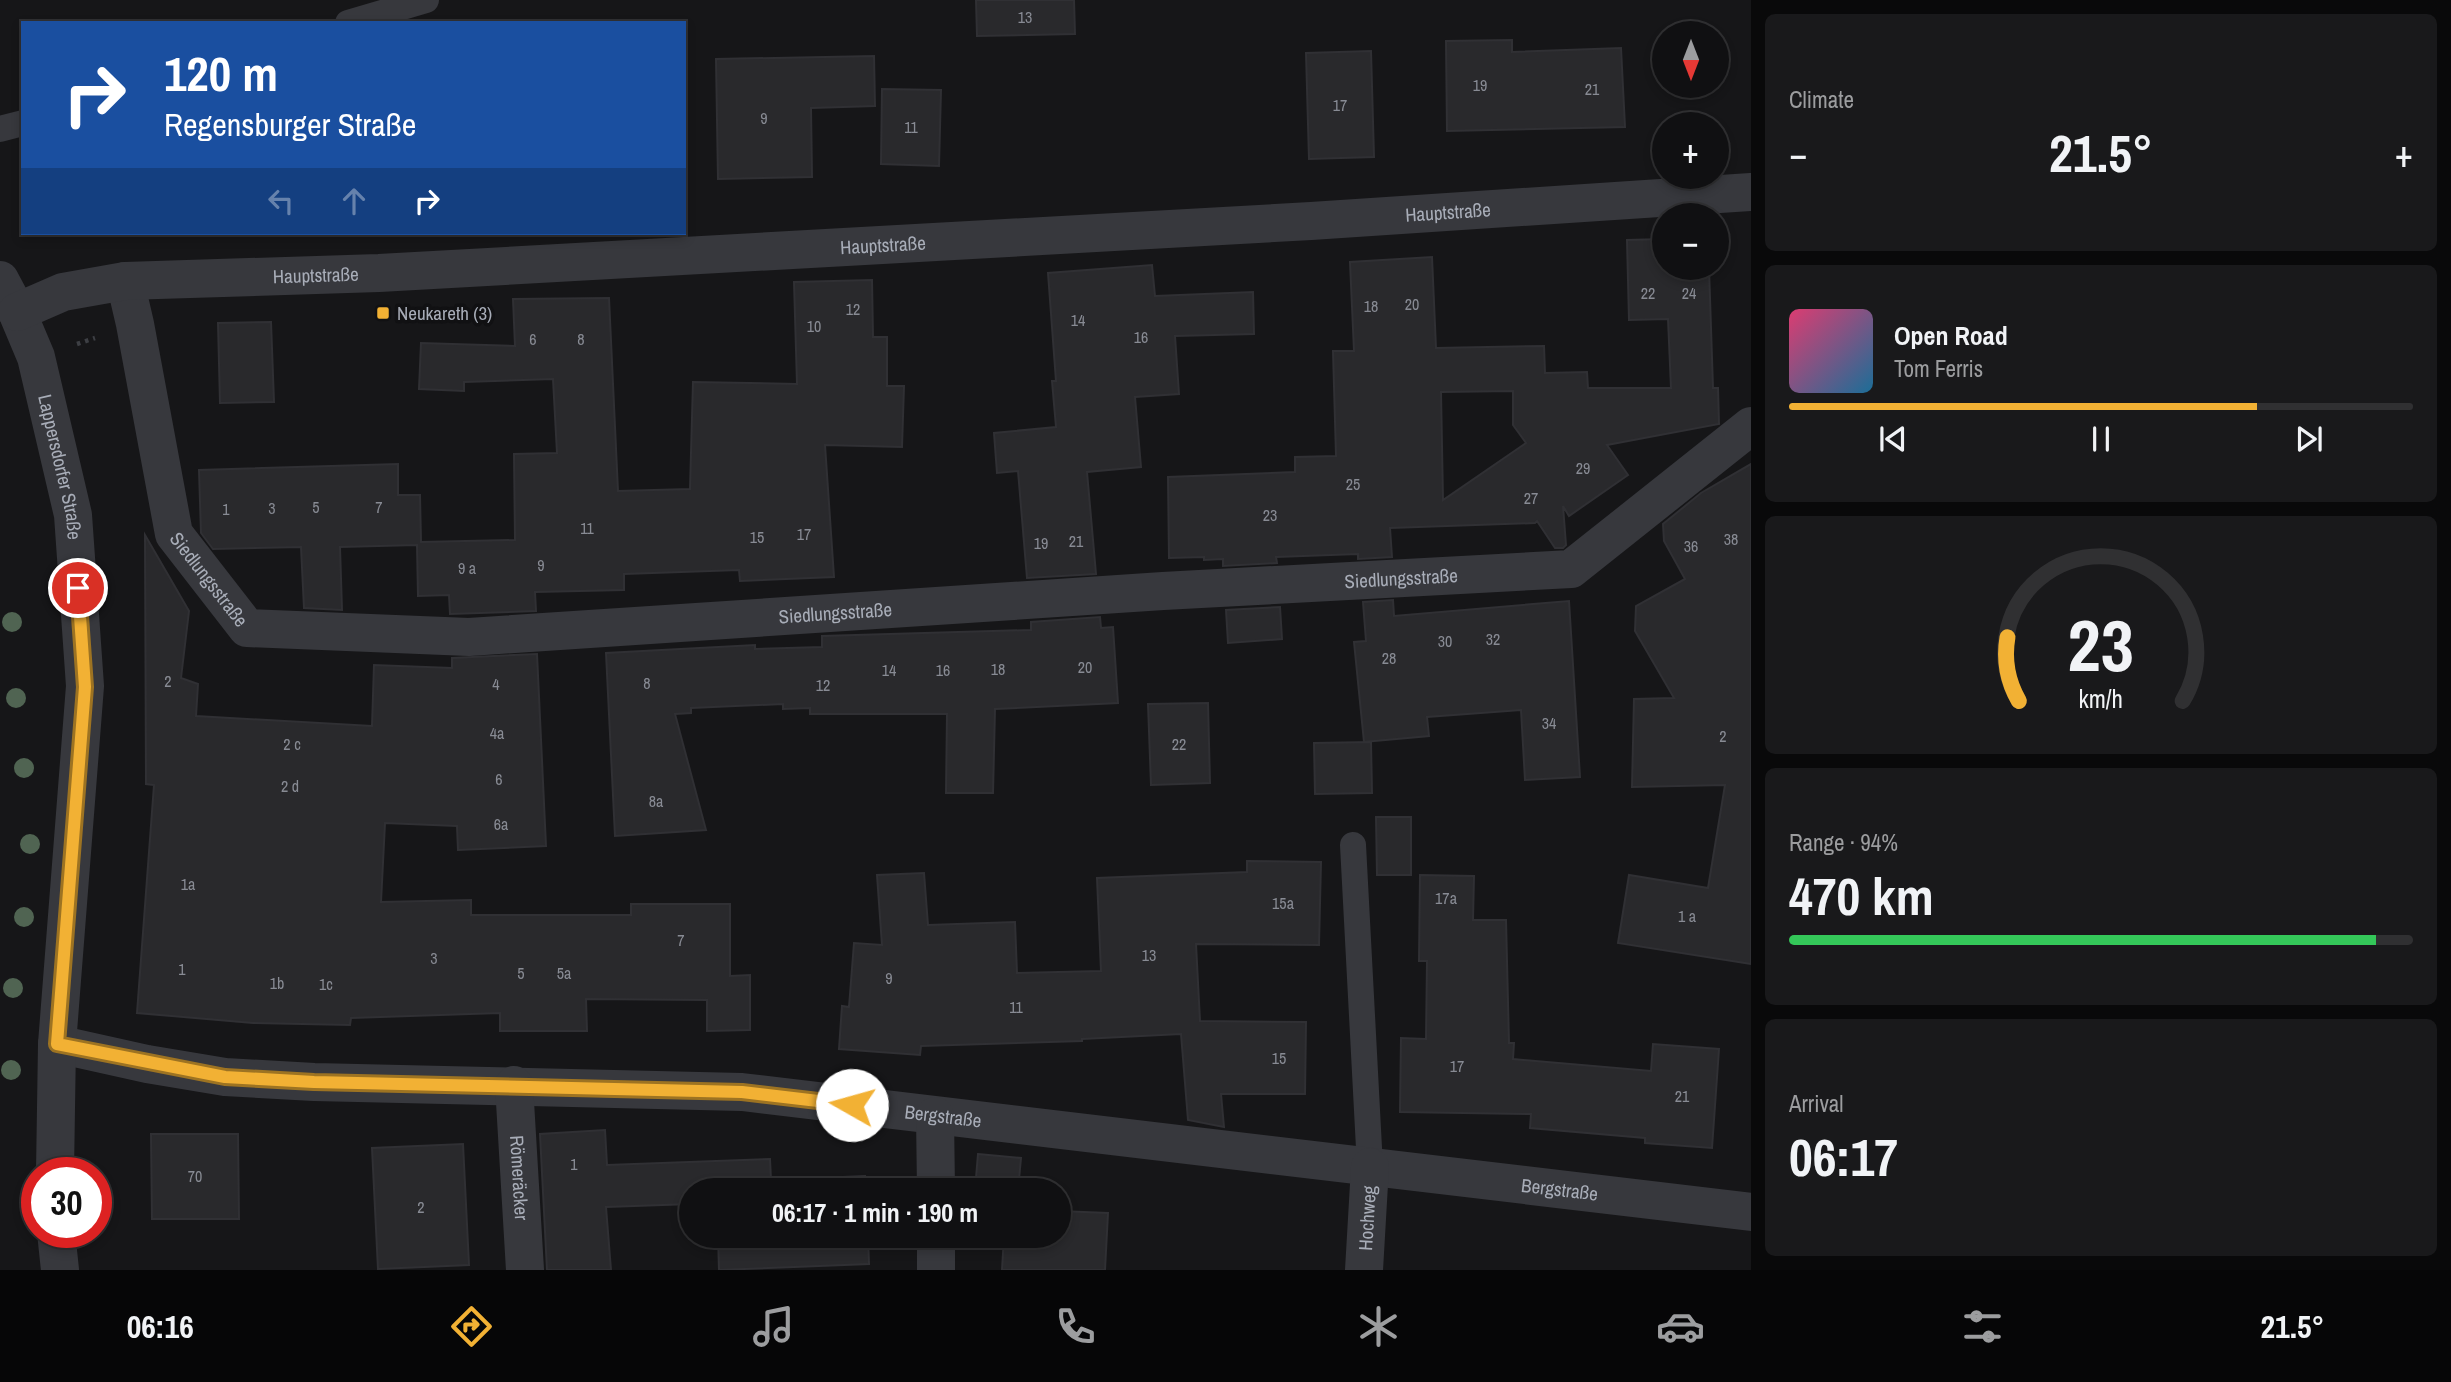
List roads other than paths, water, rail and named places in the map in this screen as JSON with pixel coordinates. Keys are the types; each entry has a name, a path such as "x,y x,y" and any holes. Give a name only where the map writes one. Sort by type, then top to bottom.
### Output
{"street":[{"name":"Hauptstraße","path":"8,296 63,292 125,281 435,270 1311,221 1751,192"},
{"name":"Siedlungsstraße","path":"125,281 174,534 247,628 469,637 1163,591 1571,569 1751,426"},
{"name":"Lappersdorfer Straße","path":"8,296 36,357 73,514 85,687 57,1044 55,1157"},
{"name":"Bergstraße","path":"57,1044 225,1077 314,1082 742,1092 1751,1213"},
{"name":"Römeräcker","path":"514,1085 525,1270"},
{"path":"935,1116 936,1178"},
{"name":"Hochweg","path":"1364,1270 1370,1167"},
{"path":"58,1248 60,1270"},
{"path":"936,1248 936,1270"}],"lane":[{"path":"355,21 426,0"},
{"path":"0,130 21,124"},
{"path":"1353,845 1370,1167"}],"place":[{"name":"Neukareth (3)","path":"383,313"}]}
